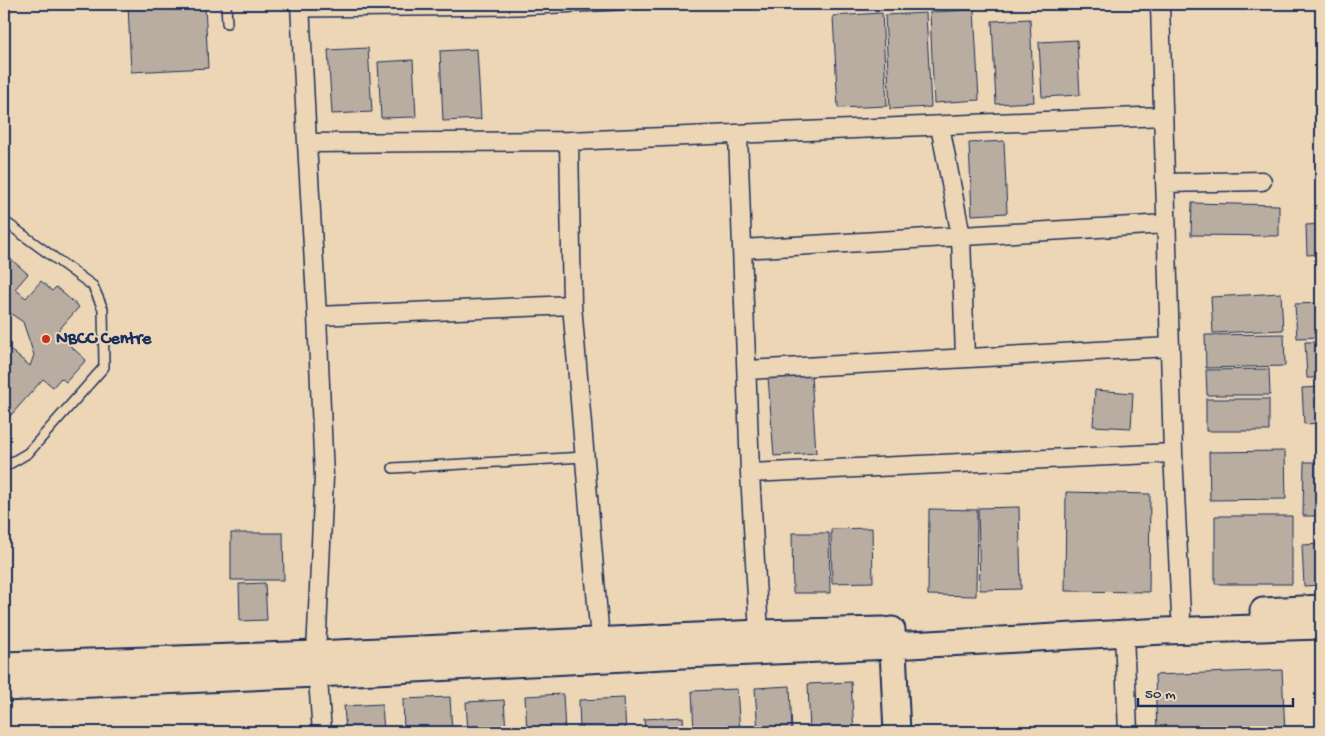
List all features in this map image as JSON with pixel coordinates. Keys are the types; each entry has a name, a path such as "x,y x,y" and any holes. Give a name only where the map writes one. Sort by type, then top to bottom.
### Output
{"street":[{"path":"1160,4 1173,454 1181,615"},
{"path":"300,8 324,477 317,664 322,732"},
{"path":"306,143 569,141 1163,116"},
{"path":"940,126 961,236 965,358"},
{"path":"738,134 750,473 759,633"},
{"path":"569,141 572,306 601,649"},
{"path":"1165,182 1262,181"},
{"path":"742,249 1166,224"},
{"path":"317,316 572,306"},
{"path":"747,370 1170,347"},
{"path":"750,473 1173,454"},
{"path":"601,649 759,633 892,638 1181,615 1321,608"},
{"path":"4,688 317,664 601,649 892,638 1124,634 1321,626"},
{"path":"1124,634 1128,732"},
{"path":"892,638 897,732"},
{"path":"4,665 317,664"}],"lane":[{"path":"226,4 227,23"},
{"path":"300,8 518,10 638,4"},
{"path":"4,221 93,286 103,309 104,367 28,453 4,467"},
{"path":"392,468 584,456"}],"building":[{"path":"128,4 205,4 208,68 131,72"},
{"path":"974,10 979,100 934,103 930,12"},
{"path":"882,13 887,106 838,108 833,16"},
{"path":"926,13 931,107 890,109 885,15"},
{"path":"1030,19 1034,102 996,104 992,21"},
{"path":"1077,40 1080,95 1042,97 1039,42"},
{"path":"368,48 372,112 332,114 328,50"},
{"path":"477,49 481,119 443,121 440,51"},
{"path":"413,60 416,117 381,118 378,62"},
{"path":"1004,141 1007,213 972,215 969,143"},
{"path":"1192,203 1279,205 1279,236 1191,235"},
{"path":"1321,224 1321,254 1307,255 1306,225"},
{"name":"NBCC Centre","path":"4,253 28,274 15,289 26,298 41,281 52,291 56,287 79,307 56,333 86,360 66,382 61,378 53,387 43,379 4,423 4,345 30,366 34,355 23,322 4,309"},
{"path":"1317,268 1321,268 1321,296 1317,296"},
{"path":"1281,293 1283,330 1213,333 1211,297"},
{"path":"1321,303 1321,337 1297,338 1295,304"},
{"path":"1284,334 1285,366 1206,368 1205,335"},
{"path":"1305,342 1321,342 1321,378 1307,378"},
{"path":"1269,369 1270,395 1207,395 1206,370"},
{"path":"811,375 816,453 774,456 768,377"},
{"path":"1321,387 1321,423 1304,424 1302,388"},
{"path":"1095,390 1133,393 1131,428 1093,426"},
{"path":"1206,399 1269,399 1269,431 1206,431"},
{"path":"1285,451 1286,499 1210,500 1209,452"},
{"path":"1304,462 1321,462 1321,516 1303,516"},
{"path":"1066,492 1150,494 1149,592 1065,591"},
{"path":"1019,507 1021,589 980,590 978,508"},
{"path":"929,509 977,510 976,596 928,595"},
{"path":"1215,516 1292,516 1292,584 1215,584"},
{"path":"872,528 873,582 832,583 831,529"},
{"path":"231,533 283,533 284,580 231,580"},
{"path":"792,533 829,533 830,593 793,593"},
{"path":"1321,544 1321,585 1304,586 1302,545"},
{"path":"265,583 267,620 240,621 239,584"},
{"path":"1282,670 1285,732 1157,732 1155,675"},
{"path":"851,682 854,732 810,732 808,684"},
{"path":"790,686 792,732 758,732 755,688"},
{"path":"737,689 740,732 694,732 692,691"},
{"path":"563,694 565,732 527,732 525,696"},
{"path":"450,697 452,732 404,732 403,699"},
{"path":"624,698 626,732 580,732 579,700"},
{"path":"504,700 506,732 468,732 466,702"},
{"path":"382,704 384,732 346,732 344,706"},
{"path":"683,717 684,732 645,732 644,719"}],"place":[{"name":"NBCC Centre","path":"46,339"}]}
